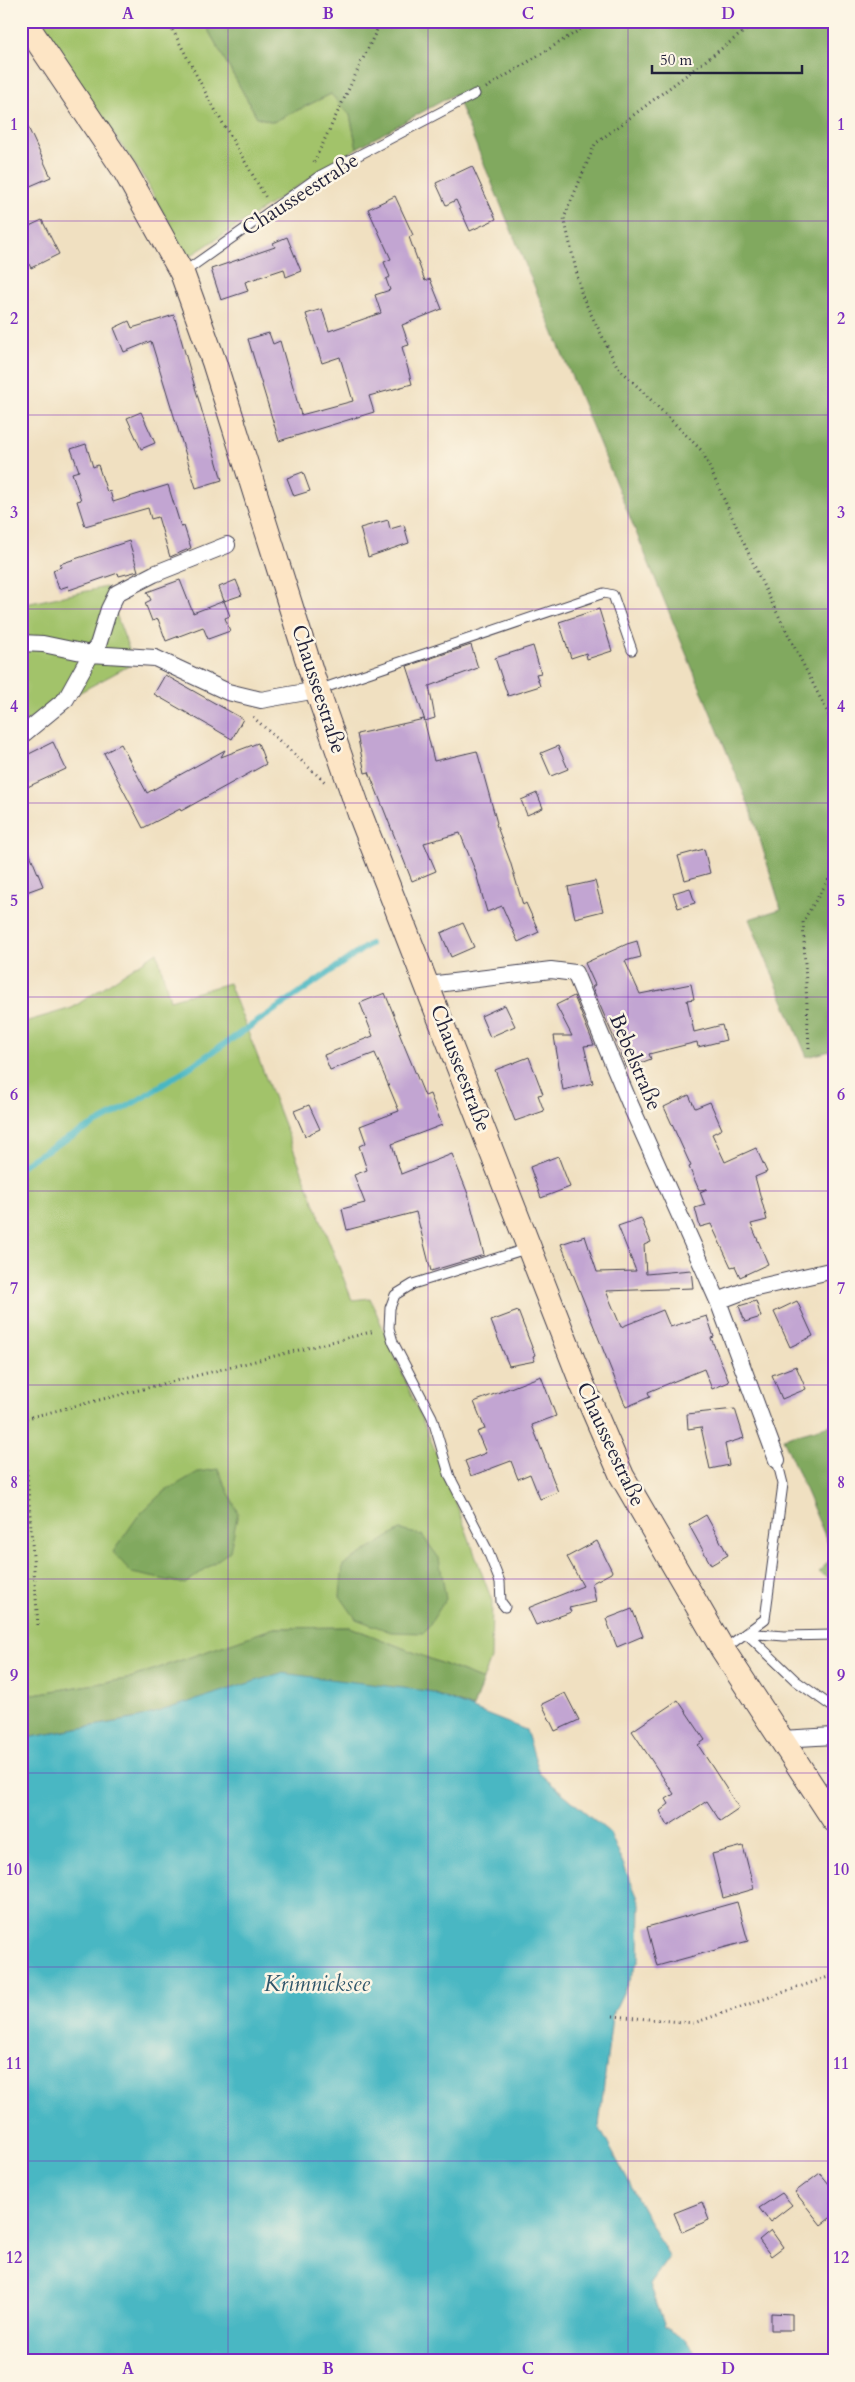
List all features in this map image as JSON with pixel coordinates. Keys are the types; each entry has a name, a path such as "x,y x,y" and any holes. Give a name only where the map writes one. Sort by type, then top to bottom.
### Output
{"main road":[{"name":"Chausseestraße","path":"24,21 125,171 182,273 217,371 317,690 360,814 429,985 583,1386 622,1476 723,1650 834,1820"}],"street":[{"path":"21,736 66,698 98,645 109,609 117,593 154,574 227,545"},
{"path":"21,643 42,644 91,654 155,658 228,692 261,700 301,695 317,690"},
{"name":"Bebelstraße","path":"429,985 551,970 575,973 630,1104 718,1301 776,1460"},
{"path":"718,1301 747,1290 834,1270"},
{"path":"781,1739 834,1736"}],"lane":[{"name":"Chausseestraße","path":"182,273 321,175 475,94"},
{"path":"317,690 604,593 613,595 632,650"},
{"path":"505,1607 501,1602 500,1582 487,1549 450,1477 432,1417 393,1342 389,1328 390,1308 395,1295 413,1284 530,1248"},
{"path":"723,1650 765,1619 783,1484 776,1460"},
{"path":"746,1633 784,1636 834,1635"},
{"path":"746,1633 796,1681 834,1708"}],"path":[{"path":"168,21 210,101 273,209"},
{"path":"302,188 380,21"},
{"path":"475,94 547,53 594,21"},
{"path":"758,21 595,144 564,218 582,296 617,366 702,451 763,585 834,726"},
{"path":"228,692 328,785"},
{"path":"809,1048 803,921 834,871"},
{"path":"38,1625 23,1419 389,1328"},
{"path":"613,2016 694,2023 834,1975"}],"green space":[{"path":"36,21 203,21 257,117 273,122 331,94 350,115 357,148 187,258 146,181"},
{"path":"203,21 834,21 834,1050 807,1057 749,919 781,909 752,813 455,94 357,148 350,115 331,94 273,122 257,117"},
{"path":"106,587 134,663 21,724 21,605"},
{"path":"157,952 170,1000 229,983 352,1300 370,1298 447,1478 492,1601 491,1659 483,1680 350,1627 275,1628 127,1679 21,1696 21,1023 72,1008"},
{"path":"834,1424 834,1557 783,1438"},
{"path":"218,1469 238,1513 230,1551 185,1584 132,1573 113,1552 138,1516 162,1493 198,1472"},
{"path":"400,1530 422,1535 439,1558 446,1599 424,1633 391,1632 356,1619 340,1596 343,1565"},
{"path":"834,1557 834,1582 818,1572"},
{"path":"350,1627 483,1680 473,1708 427,1691 138,1718 21,1739 21,1696 127,1679 274,1628"}],"water":[{"name":"Krimnicksee","path":"281,1673 427,1691 526,1730 540,1774 610,1833 640,1903 639,1959 612,2016 599,2127 669,2257 650,2284 665,2327 686,2340 701,2361 21,2361 21,1739 138,1718"}],"building":[{"path":"21,112 51,177 21,190"},
{"path":"472,166 496,219 470,231 456,200 446,205 436,183"},
{"path":"395,196 413,235 409,237 425,281 430,279 442,309 402,325 409,345 402,347 412,384 369,396 374,412 279,441 248,339 269,333 273,344 280,341 301,415 353,401 340,357 322,363 306,314 322,309 329,331 381,313 375,295 390,290 386,279 390,277 384,262 391,259 368,209"},
{"path":"42,220 59,254 31,268 21,249 21,230"},
{"path":"287,237 301,271 286,277 284,269 245,282 248,291 221,300 211,269 275,247 273,243"},
{"path":"174,315 222,480 196,488 151,341 124,352 114,328 129,321 132,328"},
{"path":"141,412 155,443 141,449 127,418"},
{"path":"86,444 93,467 98,465 107,492 110,491 113,502 168,485 181,527 184,526 191,548 170,557 158,517 151,519 148,508 85,526 77,501 81,500 72,473 79,471 71,449"},
{"path":"303,472 310,491 294,496 287,478"},
{"path":"388,520 390,529 404,525 409,543 368,557 360,528"},
{"path":"129,541 138,571 119,576 118,573 69,590 68,586 59,589 53,570 61,567 60,564"},
{"path":"180,580 193,613 224,601 230,616 225,618 230,631 208,639 203,627 166,641 158,619 152,621 145,603 151,600 147,592"},
{"path":"236,580 242,595 224,601 219,587"},
{"path":"599,609 612,651 587,659 586,653 571,658 559,622"},
{"path":"471,645 478,668 429,686 435,718 425,721 407,666"},
{"path":"533,646 541,673 536,674 540,686 508,696 495,658"},
{"path":"165,675 243,719 232,739 154,694"},
{"path":"424,719 434,761 477,751 496,824 510,861 523,905 526,903 539,932 518,942 502,906 487,912 475,870 460,833 424,843 436,871 412,881 369,772 365,773 357,734"},
{"path":"53,742 66,769 21,790 21,758"},
{"path":"258,743 266,764 181,811 180,809 143,828 104,753 121,744 147,793 225,750 221,757"},
{"path":"558,746 568,769 551,776 541,753"},
{"path":"537,793 543,808 527,815 521,800"},
{"path":"21,832 43,886 21,894"},
{"path":"704,849 710,873 685,880 678,856"},
{"path":"595,881 603,911 575,918 568,887"},
{"path":"690,888 695,903 678,908 673,893"},
{"path":"463,923 474,947 451,957 441,933"},
{"path":"637,941 641,957 625,961 640,994 691,984 694,999 687,1000 694,1032 722,1025 726,1040 698,1047 697,1042 649,1054 651,1059 627,1068 592,987 595,985 585,963"},
{"path":"385,993 425,1096 430,1094 442,1125 392,1144 401,1174 452,1154 468,1194 484,1255 431,1271 416,1212 347,1230 342,1209 365,1203 354,1175 367,1170 359,1146 366,1143 360,1126 399,1111 375,1053 330,1070 324,1055 373,1036 360,1003"},
{"path":"574,996 594,1045 584,1046 593,1083 563,1090 554,1036 572,1036 556,1005"},
{"path":"505,1005 515,1026 490,1037 481,1016"},
{"path":"529,1057 543,1094 538,1095 544,1111 515,1121 495,1070"},
{"path":"689,1095 695,1108 710,1102 722,1129 712,1134 725,1162 756,1148 767,1172 755,1177 767,1220 751,1224 768,1264 740,1277 735,1266 731,1267 711,1224 700,1227 695,1208 705,1205 700,1192 707,1189 699,1190 689,1167 691,1166 664,1107"},
{"path":"309,1105 320,1129 305,1136 294,1111"},
{"path":"558,1156 570,1187 541,1198 530,1167"},
{"path":"641,1218 651,1242 644,1245 646,1274 691,1270 693,1288 606,1291 621,1327 663,1310 670,1327 707,1316 714,1337 711,1338 729,1382 712,1389 704,1369 648,1392 650,1397 626,1407 561,1244 585,1236 597,1272 636,1271 618,1226"},
{"path":"756,1301 761,1317 745,1322 739,1306"},
{"path":"797,1301 813,1336 790,1347 774,1312"},
{"path":"518,1311 535,1355 533,1356 535,1361 509,1366 491,1321"},
{"path":"796,1366 806,1389 782,1399 772,1375"},
{"path":"541,1376 556,1416 532,1425 558,1492 540,1499 530,1474 518,1479 511,1461 471,1476 465,1461 486,1453 477,1432 485,1429 474,1402"},
{"path":"735,1409 744,1438 725,1444 729,1465 710,1469 701,1427 688,1429 687,1414"},
{"path":"706,1515 728,1555 711,1565 689,1525"},
{"path":"597,1541 612,1571 592,1583 596,1602 569,1608 571,1612 536,1625 528,1608 583,1586 567,1557"},
{"path":"632,1609 643,1636 617,1647 606,1619"},
{"path":"565,1693 579,1720 555,1731 542,1704"},
{"path":"678,1700 705,1740 698,1745 739,1808 720,1821 707,1801 668,1826 660,1811 669,1804 666,1799 674,1794 632,1731"},
{"path":"743,1846 754,1889 723,1898 712,1854"},
{"path":"737,1902 748,1941 657,1966 647,1927"},
{"path":"820,2173 834,2190 834,2215 821,2225 795,2192"},
{"path":"782,2193 792,2205 770,2222 759,2208"},
{"path":"702,2202 709,2220 682,2232 674,2213"},
{"path":"771,2230 783,2247 771,2256 759,2240"},
{"path":"771,2313 792,2314 792,2330 771,2330"}],"waterway":[{"path":"21,1166 50,1148 125,1108 227,1042 370,944"}]}
